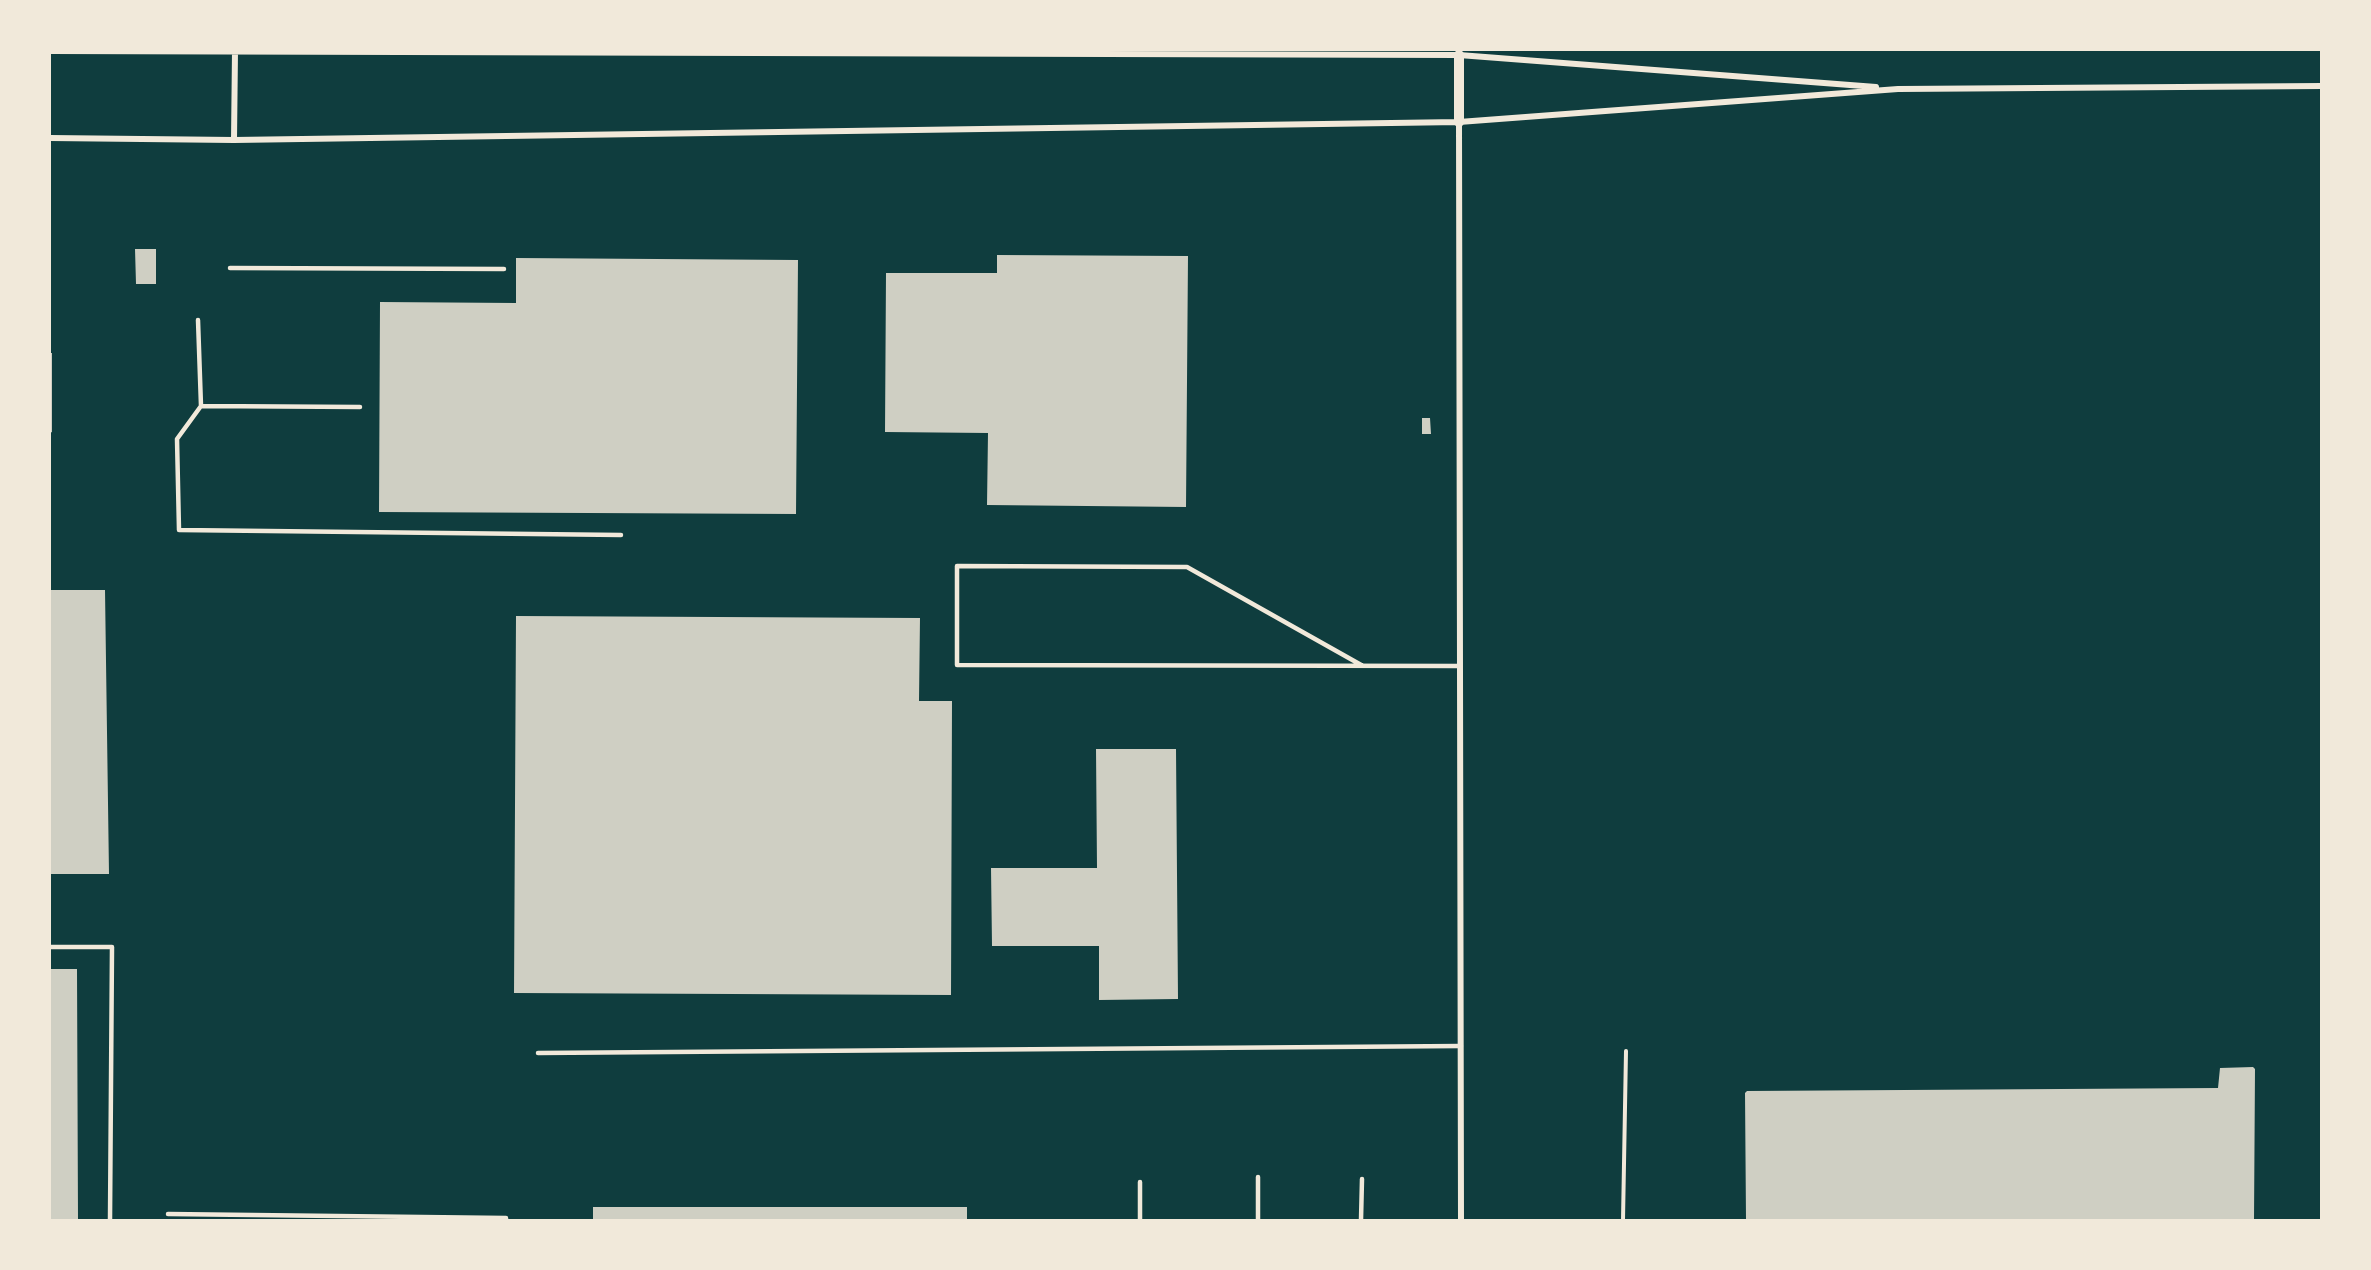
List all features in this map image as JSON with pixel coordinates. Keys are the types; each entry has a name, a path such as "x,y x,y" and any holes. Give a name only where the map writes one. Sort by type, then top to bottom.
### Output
{"street":[{"path":"50,51 1460,52 1898,89"},
{"path":"234,140 235,51"},
{"path":"1460,52 1461,1221"},
{"path":"50,138 234,140 1459,122 1898,89 2322,86"}],"lane":[{"path":"230,268 504,269"},
{"path":"198,320 201,406 177,439 179,530 621,535"},
{"path":"201,406 360,407"},
{"path":"1364,666 1186,567 957,566 957,665 1364,666 1460,666"},
{"path":"50,947 112,947 110,1221"},
{"path":"538,1053 1461,1046"},
{"path":"1258,1177 1258,1221"},
{"path":"1361,1221 1362,1179"},
{"path":"1140,1182 1140,1221"},
{"path":"168,1214 506,1218 506,1221"}],"path":[{"path":"1623,1221 1626,1052"}],"building":[{"path":"135,249 156,249 156,284 136,284"},
{"path":"997,255 1188,256 1186,507 987,505 988,433 885,432 886,273 997,273"},
{"path":"516,258 798,260 796,514 379,512 380,302 516,303"},
{"path":"50,353 52,353 52,432 50,433"},
{"path":"1422,418 1430,418 1431,434 1422,434"},
{"path":"50,590 105,590 109,874 50,874"},
{"path":"516,616 920,618 919,701 952,701 951,995 514,993"},
{"path":"1096,749 1176,749 1178,999 1099,1000 1099,946 992,946 991,868 1097,868"},
{"path":"50,969 77,969 78,1220 50,1220"},
{"path":"2253,1067 2255,1069 2254,1220 1746,1220 1745,1093 1747,1091 2218,1088 2220,1068"},
{"path":"593,1207 967,1207 967,1220 593,1220"}]}
